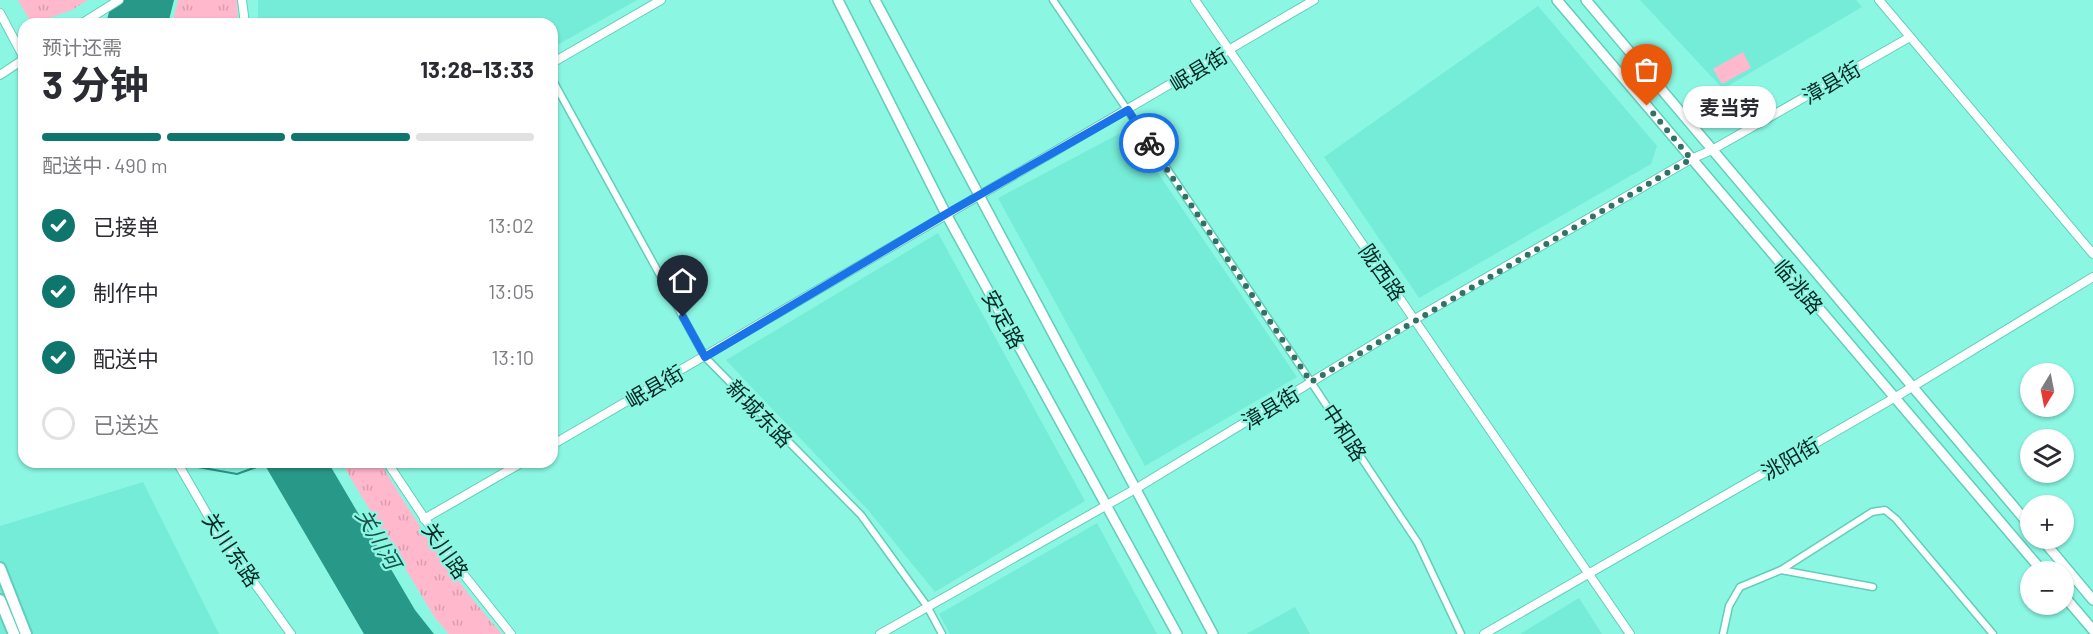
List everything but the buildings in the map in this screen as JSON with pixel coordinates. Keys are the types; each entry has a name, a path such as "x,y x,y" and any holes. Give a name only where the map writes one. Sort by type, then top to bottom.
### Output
{"main road":[{"name":"安定路","path":"838,0 946,214 1177,634"},
{"name":"安定路","path":"875,0 1213,634"},
{"name":"临洮路","path":"1557,0 2034,561"},
{"name":"临洮路","path":"1586,0 2020,514"},
{"path":"2050,549 2093,600"},
{"path":"0,568 26,634"},
{"path":"0,600 14,634"},
{"path":"2074,608 2093,630"}],"street":[{"path":"90,18 119,0"},
{"path":"242,0 244,18"},
{"path":"558,60 661,0"},
{"name":"中和路","path":"1053,0 1418,543 1461,634"},
{"name":"陇西路","path":"1195,0 1630,634"},
{"name":"岷县街","path":"558,442 1314,0"},
{"path":"1879,0 2093,254"},
{"path":"0,13 18,47"},
{"name":"漳县街","path":"880,634 1108,505 1415,319 1691,159 1712,150 1910,37"},
{"path":"0,75 18,62"},
{"name":"新城东路","path":"558,90 705,357 861,515 927,606 942,634"},
{"name":"洮阳街","path":"1484,634 1894,398 2093,277"},
{"name":"关川东路","path":"180,468 217,531 291,634"},
{"name":"关川路","path":"391,468 459,570 511,634"},
{"path":"424,519 513,468"},
{"path":"1723,634 1729,606 1740,587 1781,570 1872,512 1885,510 1896,519 1994,634"},
{"path":"1781,570 1873,587"},
{"path":"2086,634 2093,630"}],"shaded area":[{"path":"258,0 637,0 558,45 558,18 258,18"},
{"path":"1640,0 1856,0 1862,7 1723,89"},
{"path":"1538,6 1657,146 1651,164 1419,298 1324,157"},
{"path":"1128,129 1297,377 1145,466 998,198"},
{"path":"938,233 1085,501 935,592 868,510 726,360"},
{"path":"143,482 219,634 0,634 0,526"},
{"path":"1097,523 1157,634 950,634 939,614"},
{"path":"1579,598 1602,634 1520,634"},
{"path":"1295,607 1310,634 1246,634"}],"green space":[{"path":"18,0 88,0 72,10 49,18 28,18"},
{"path":"178,0 237,0 238,18 174,18"},
{"path":"1743,52 1751,68 1722,84 1713,69"},
{"path":"345,468 384,468 437,551 502,634 449,634 435,618"}],"water":[{"path":"112,0 174,0 170,18 108,18"},
{"path":"267,468 332,468 415,610 434,634 364,634"}],"waterway":[{"path":"203,468 237,474 254,468"}],"way so far":[{"path":"1149,143 1311,382 1691,159 1647,106"}],"place":[{"name":"麦当劳","path":"1647,106"}],"route":[{"path":"683,317 705,357 946,214 1128,110 1149,143"}],"water label":[{"name":"关川河","path":"379,538"}]}
